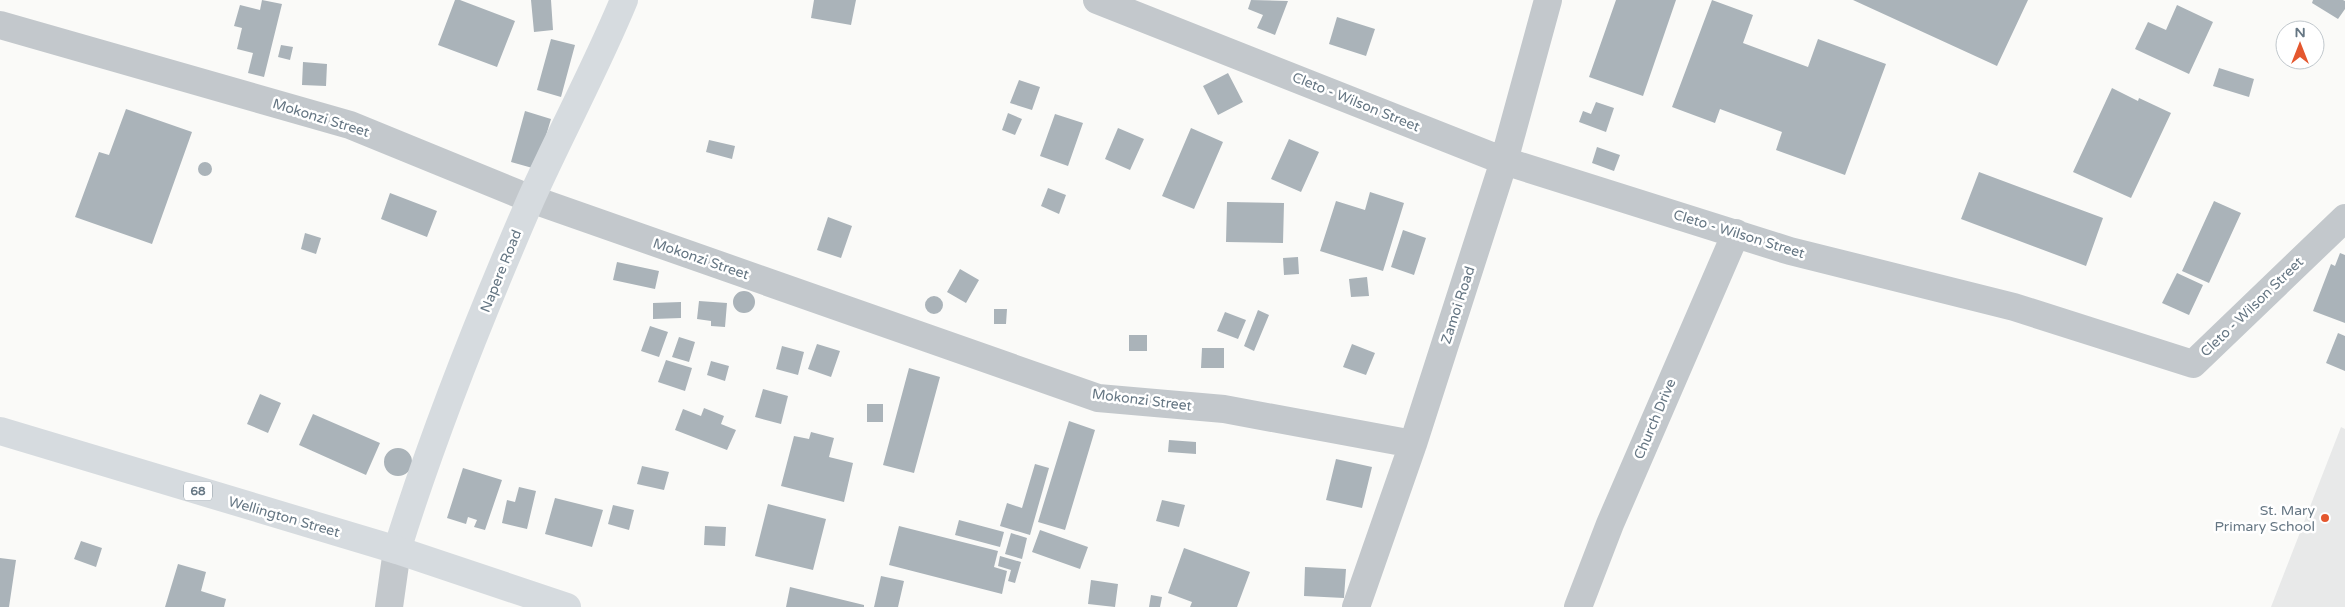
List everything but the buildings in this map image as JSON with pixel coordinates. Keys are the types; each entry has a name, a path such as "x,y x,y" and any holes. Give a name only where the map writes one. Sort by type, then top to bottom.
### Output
{"street":[{"name":"Napere Road","path":"397,550 418,483 459,373 531,200 624,0"},
{"name":"Cleto - Wilson Street","path":"1096,0 1504,161 1790,251 2014,307 2193,364 2345,218"},
{"name":"Zamoi Road","path":"1356,607 1413,444 1504,161 1548,0"},
{"name":"Mokonzi Street","path":"0,25 350,124 531,200 1098,398 1224,409 1413,444"},
{"name":"Church Drive","path":"1578,607 1610,524 1736,233"},
{"name":"Wellington Street","path":"0,431 397,550 567,607"},
{"path":"389,607 397,550"}],"shaded area":[{"name":"St. Mary Primary School","path":"2341,427 2345,429 2345,607 2271,607"}],"place":[{"name":"St. Mary Primary School","path":"2325,518"}]}
